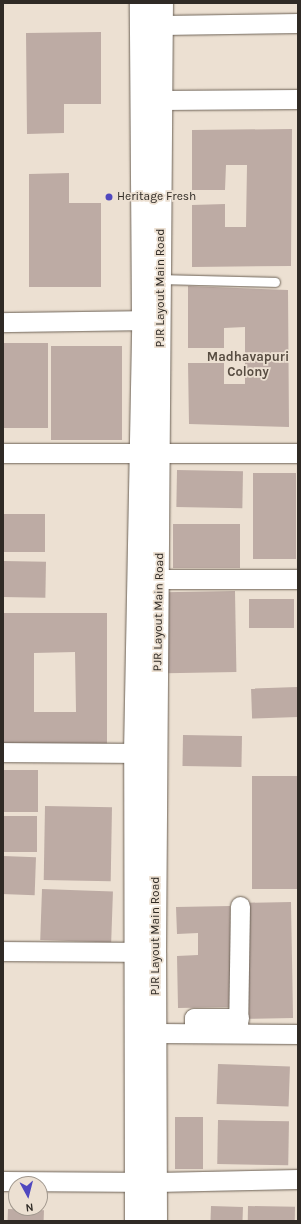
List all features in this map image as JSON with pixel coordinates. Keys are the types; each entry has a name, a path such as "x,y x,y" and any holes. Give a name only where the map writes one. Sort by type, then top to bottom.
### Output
{"street":[{"path":"141,3 143,320 151,453"},
{"name":"PJR Layout Main Road","path":"156,1221 146,1182 156,1033 145,952 160,579 151,503 151,453 162,279 162,3"},
{"path":"162,25 298,23"},
{"path":"162,100 298,99"},
{"path":"3,322 143,320"},
{"path":"3,453 298,454"},
{"path":"136,1221 146,1182 145,952 135,753 151,503"},
{"path":"160,579 298,579"},
{"path":"3,752 135,753"},
{"path":"238,1026 240,906"},
{"path":"3,951 145,952"},
{"path":"156,1033 194,1033 238,1026 298,1034"},
{"path":"3,1181 146,1182 298,1179"}],"lane":[{"path":"162,279 275,282"}],"building":[{"path":"101,32 101,104 64,104 64,133 27,134 26,33"},
{"path":"292,129 291,266 192,267 192,205 225,204 225,227 246,227 247,165 226,165 225,190 192,190 192,130"},
{"path":"69,173 69,203 101,203 101,287 29,287 29,174"},
{"path":"188,286 288,290 289,427 189,424 188,363 224,363 224,384 245,384 245,327 224,328 224,348 188,348"},
{"path":"3,343 48,343 48,428 3,428"},
{"path":"51,346 122,346 122,440 51,440"},
{"path":"177,470 243,471 242,508 176,507"},
{"path":"253,473 296,473 296,559 253,559"},
{"path":"3,514 45,514 45,552 3,552"},
{"path":"173,524 240,524 240,568 173,568"},
{"path":"3,561 46,562 45,598 3,597"},
{"path":"235,591 236,672 166,673 165,592"},
{"path":"249,599 294,599 294,628 249,628"},
{"path":"3,613 107,613 107,749 3,749","holes":["75,652 76,712 34,712 34,653"]},
{"path":"297,687 298,717 252,719 251,689"},
{"path":"183,735 242,736 241,767 182,766"},
{"path":"3,770 38,770 38,812 3,812"},
{"path":"252,776 297,776 297,889 252,889"},
{"path":"45,806 112,807 111,881 44,880"},
{"path":"3,816 37,816 37,852 3,852"},
{"path":"3,856 36,857 35,895 3,894"},
{"path":"42,889 113,891 111,942 40,940"},
{"path":"291,902 293,1018 249,1019 247,903"},
{"path":"230,906 232,1007 178,1008 177,956 198,955 198,933 177,934 176,907"},
{"path":"218,1064 290,1067 289,1106 217,1104"},
{"path":"175,1117 203,1117 203,1169 175,1169"},
{"path":"218,1120 289,1121 288,1165 217,1164"},
{"path":"211,1206 243,1207 242,1221 210,1221"},
{"path":"248,1206 295,1207 295,1221 248,1221"},
{"path":"8,1209 8,1216 44,1216 44,1221 8,1221"}],"place":[{"name":"Heritage Fresh","path":"109,197"}],"district":[{"name":"Madhavapuri Colony","path":"248,366"}]}
